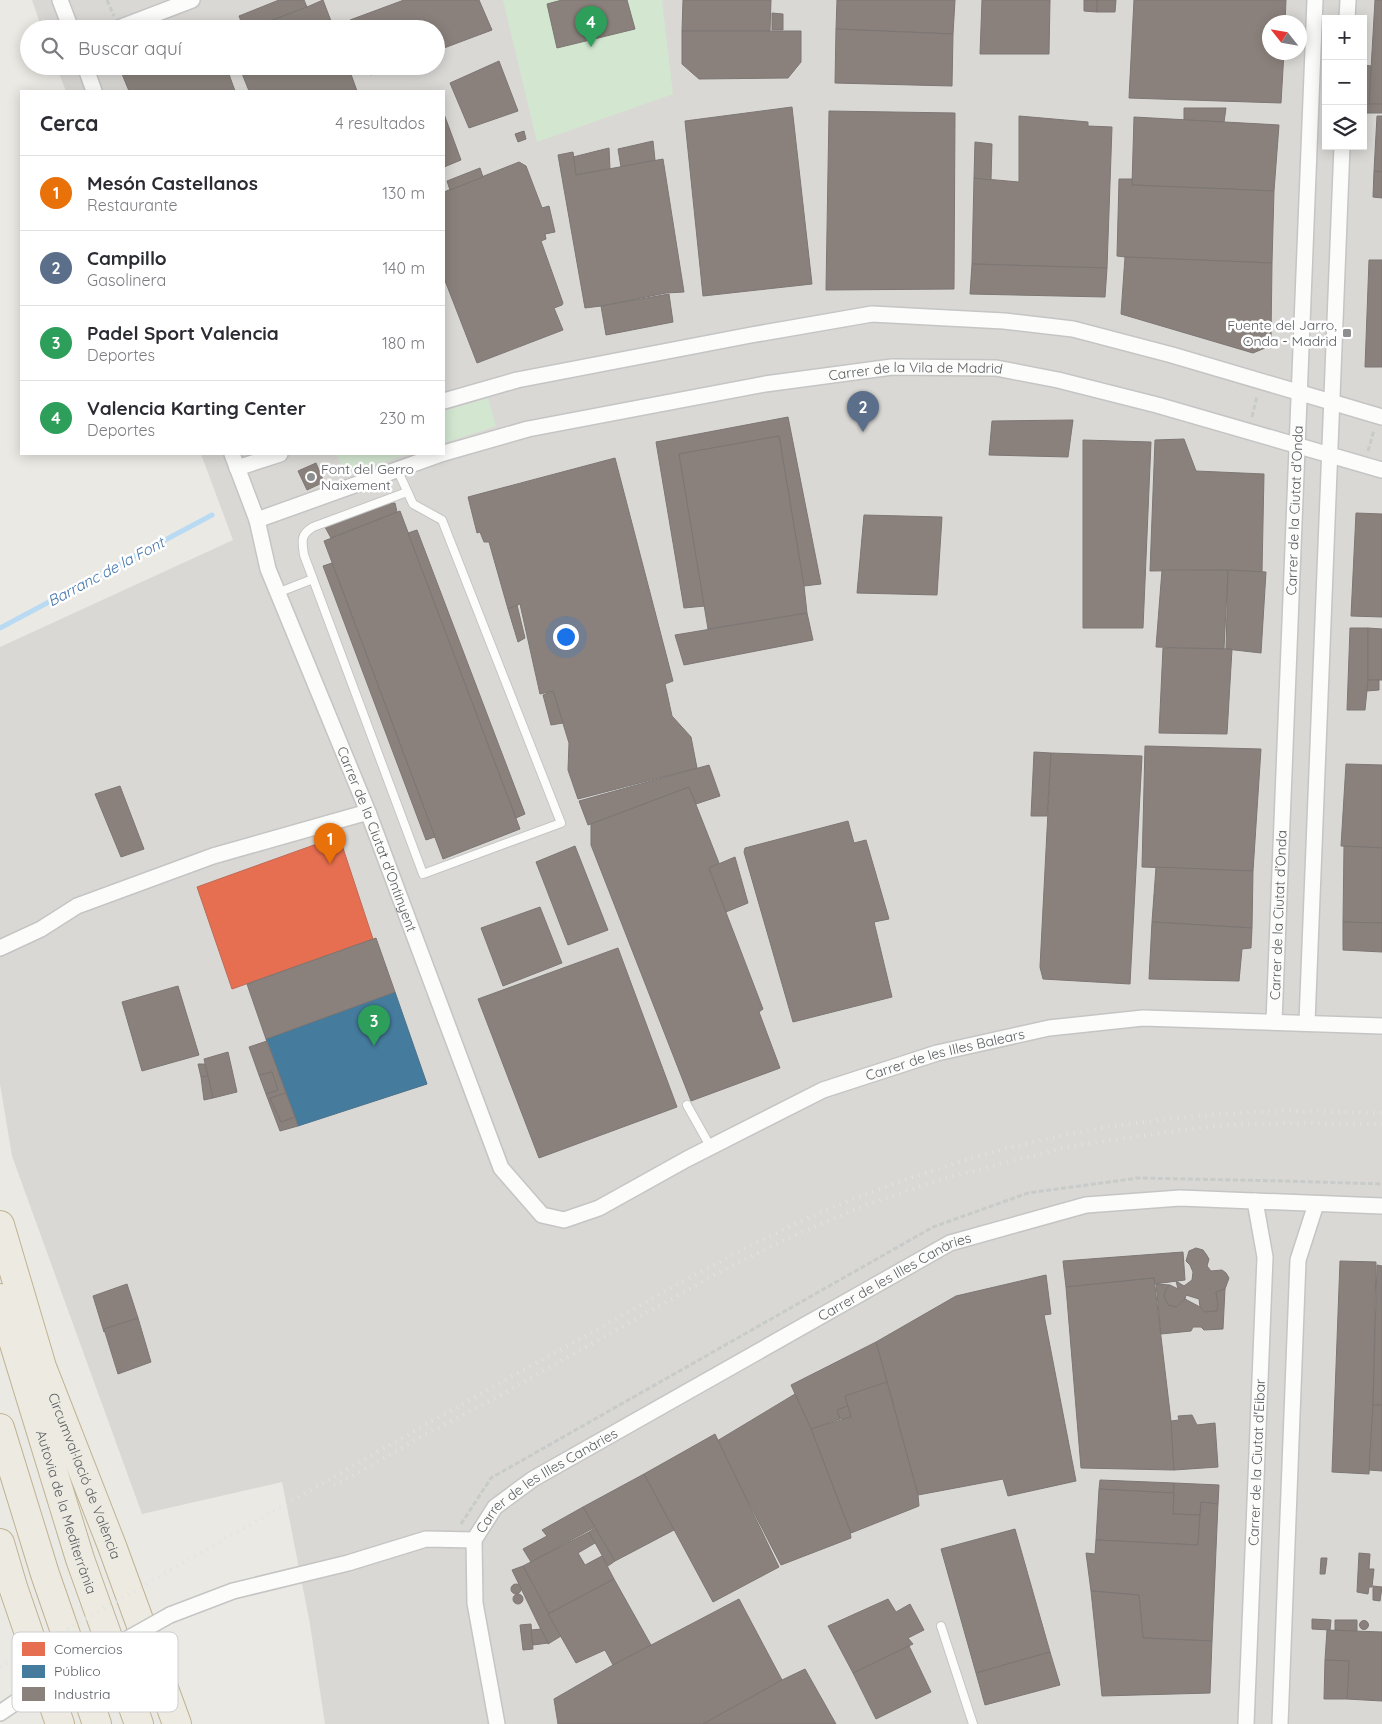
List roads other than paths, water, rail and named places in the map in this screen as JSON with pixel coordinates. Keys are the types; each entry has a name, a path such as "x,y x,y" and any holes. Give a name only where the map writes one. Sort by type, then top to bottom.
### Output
{"highway":[{"name":"Circumval·lació de València","path":"0,1225 42,1367 143,1632"},
{"name":"Autovia de la Mediterrània","path":"0,1298 80,1559 106,1632"},
{"path":"0,1428 66,1632"},
{"path":"0,1543 28,1632"},
{"path":"56,1712 60,1724"},
{"path":"93,1712 97,1724"},
{"name":"Autovia de la Mediterrània","path":"135,1712 139,1724"},
{"name":"Circumval·lació de València","path":"173,1712 177,1724"}],"street":[{"path":"140,20 192,0"},
{"name":"Carrer de la Ciutat d’Onda","path":"1274,1021 1315,0"},
{"path":"1347,15 1348,0"},
{"path":"65,1 69,20"},
{"path":"88,75 94,90"},
{"path":"1307,1022 1342,150"},
{"path":"445,401 517,380 872,314 1004,321 1073,329 1172,355 1380,416"},
{"name":"Carrer de la Vila de Madrid","path":"445,452 528,429 746,387 892,368 996,368 1058,380 1157,405 1382,470"},
{"path":"234,461 273,455"},
{"name":"Carrer de la Vila de Madrid","path":"257,520 436,455"},
{"name":"Carrer de la Ciutat d'Ontinyent","path":"234,461 257,520 268,569 277,593 368,812 501,1168 542,1215"},
{"path":"0,948 41,929 76,906 213,856 368,812"},
{"name":"Carrer de les Illes Balears","path":"542,1215 564,1220 599,1208 710,1146 822,1090 937,1054 1049,1028 1143,1018 1382,1026"},
{"name":"Carrer de les Illes Canàries","path":"474,1540 495,1507 533,1479 950,1243 1086,1205 1180,1198 1382,1206"},
{"name":"Carrer de la Ciutat d'Eibar","path":"1246,1724 1265,1257 1256,1201"},
{"path":"1280,1724 1298,1260 1316,1204"},
{"path":"140,1632 170,1615 233,1591 348,1563 426,1538 474,1540 475,1603 497,1724"},
{"path":"0,1713 12,1705"}],"lane":[{"path":"397,469 413,504 442,520 560,823 424,874 304,555 302,541 306,532 313,527 407,492"},
{"path":"277,593 313,579"},
{"path":"687,1105 710,1146"},
{"path":"941,1626 973,1724"}],"waterway":[{"name":"Barranc de la Font","path":"0,628 212,515"}],"railway":[{"path":"62,1632 411,1433 734,1254 797,1223 848,1201 978,1156 1107,1127 1249,1112 1382,1113"},
{"path":"334,1485 488,1402 725,1269 804,1231 866,1205 942,1179 1071,1146 1211,1126 1283,1123 1382,1124"},
{"path":"0,1667 12,1660"}],"place":[{"name":"Valencia Karting Center","path":"591,47"},
{"name":"Fuente del Jarro, Onda - Madrid","path":"1347,333"},
{"name":"Campillo","path":"863,432"},
{"name":"Font del Gerro Naixement","path":"311,477"},
{"name":"Mesón Castellanos","path":"330,864"},
{"name":"Padel Sport Valencia","path":"374,1046"}]}
